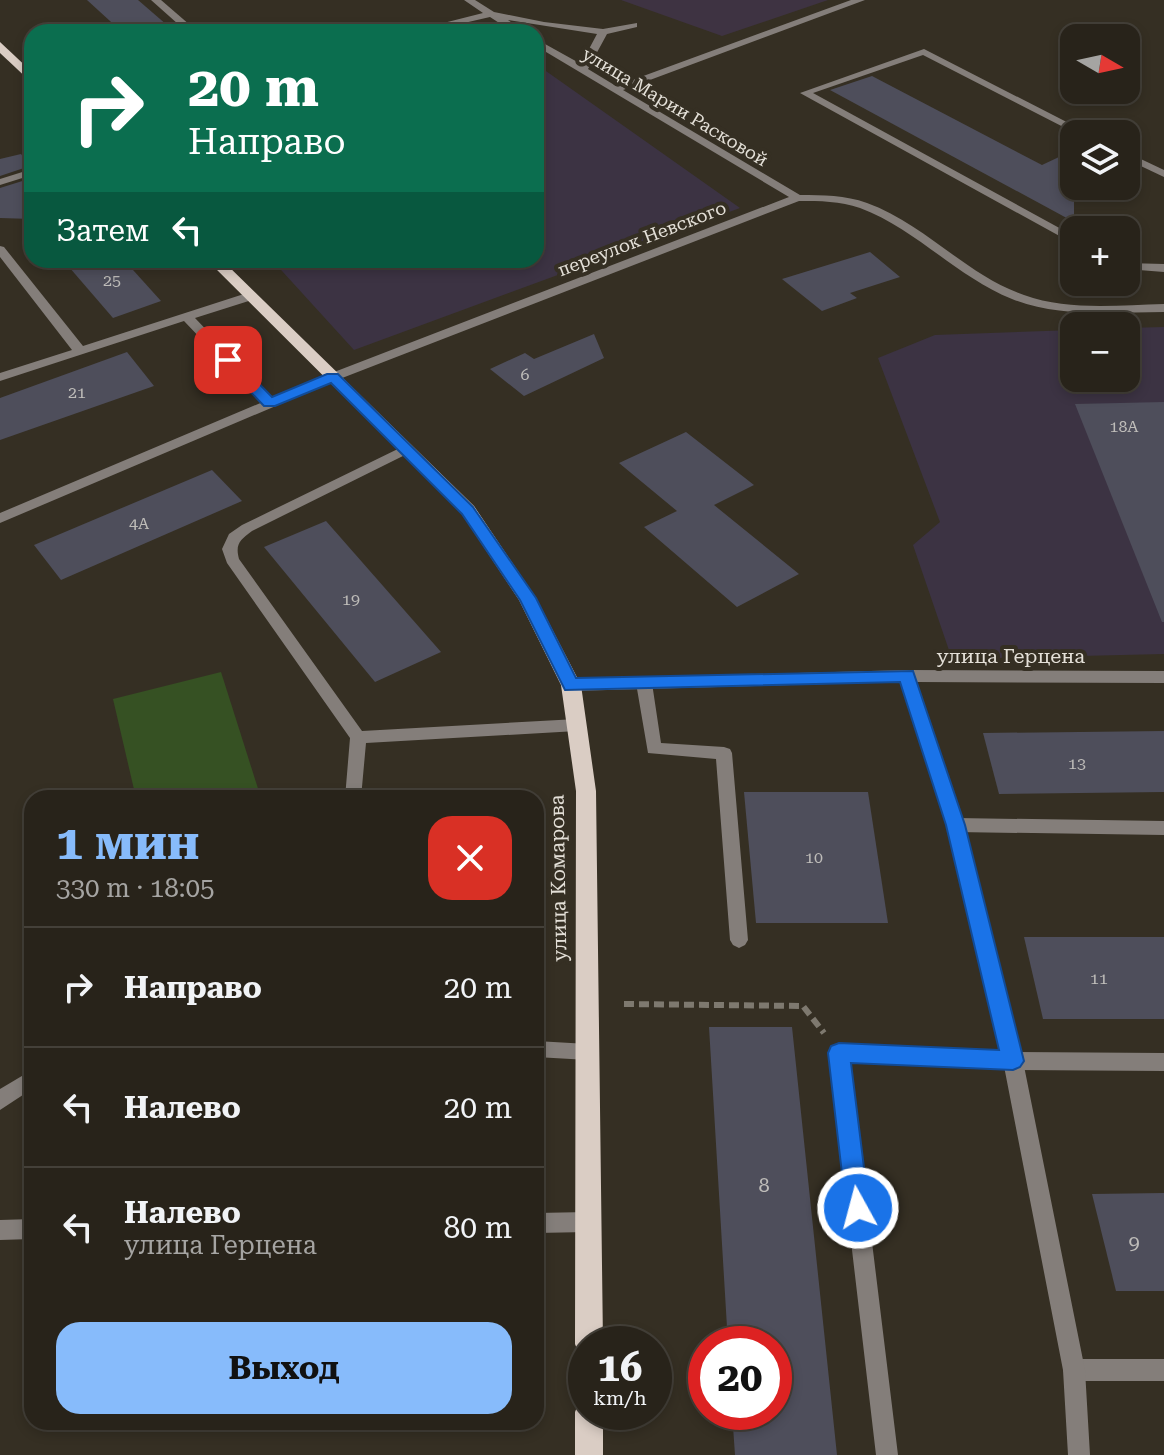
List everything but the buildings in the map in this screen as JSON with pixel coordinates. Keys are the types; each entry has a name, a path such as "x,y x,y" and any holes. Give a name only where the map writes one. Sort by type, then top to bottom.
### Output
{"main road":[{"path":"0,46 24,71"},
{"name":"улица Комарова","path":"222,268 468,510 527,598 571,685 586,791 589,1326"},
{"path":"589,1430 589,1455"}],"street":[{"path":"156,0 184,24"},
{"path":"469,0 507,24"},
{"path":"616,89 860,0"},
{"path":"448,24 491,14 537,24"},
{"path":"544,25 603,32 634,25"},
{"path":"582,71 603,32"},
{"name":"улица Марии Расковой","path":"544,47 798,198"},
{"path":"1060,121 924,52 805,93 1060,233"},
{"path":"1140,162 1164,174"},
{"path":"0,182 24,174"},
{"name":"переулок Невского","path":"0,518 333,377 798,198 824,195 853,200 881,212 993,287 1021,298 1051,305 1091,308 1164,308"},
{"path":"0,249 80,351"},
{"path":"1140,267 1164,268"},
{"path":"0,377 251,296"},
{"path":"187,317 270,403"},
{"path":"354,790 358,737 232,560 229,549 234,537 247,528 406,449"},
{"path":"907,676 956,825 1013,1061 1074,1370 1079,1455"},
{"name":"улица Герцена","path":"571,685 907,676 1164,677"},
{"path":"644,683 654,749 724,753 739,940"},
{"path":"358,737 577,725"},
{"path":"956,825 1164,828"},
{"path":"544,1049 588,1052"},
{"path":"887,1455 839,1053 1013,1061 1164,1062"},
{"path":"0,1101 24,1083"},
{"path":"544,1223 588,1222"},
{"path":"0,1230 24,1229"},
{"path":"1074,1370 1164,1370"}],"path":[{"path":"624,1004 803,1006 839,1053"}],"shaded area":[{"path":"621,0 828,0 722,36"},
{"path":"544,70 740,208 354,350 279,268 544,268"},
{"path":"1164,327 1164,654 952,659 913,545 940,522 878,358 935,335 1060,331 1060,392 1140,392 1140,328"}],"green space":[{"path":"221,672 258,790 134,790 113,699"}],"route":[{"path":"228,360 270,403 333,377 468,510 527,598 571,685 907,676 956,825 1013,1061 839,1053 858,1208"}]}
